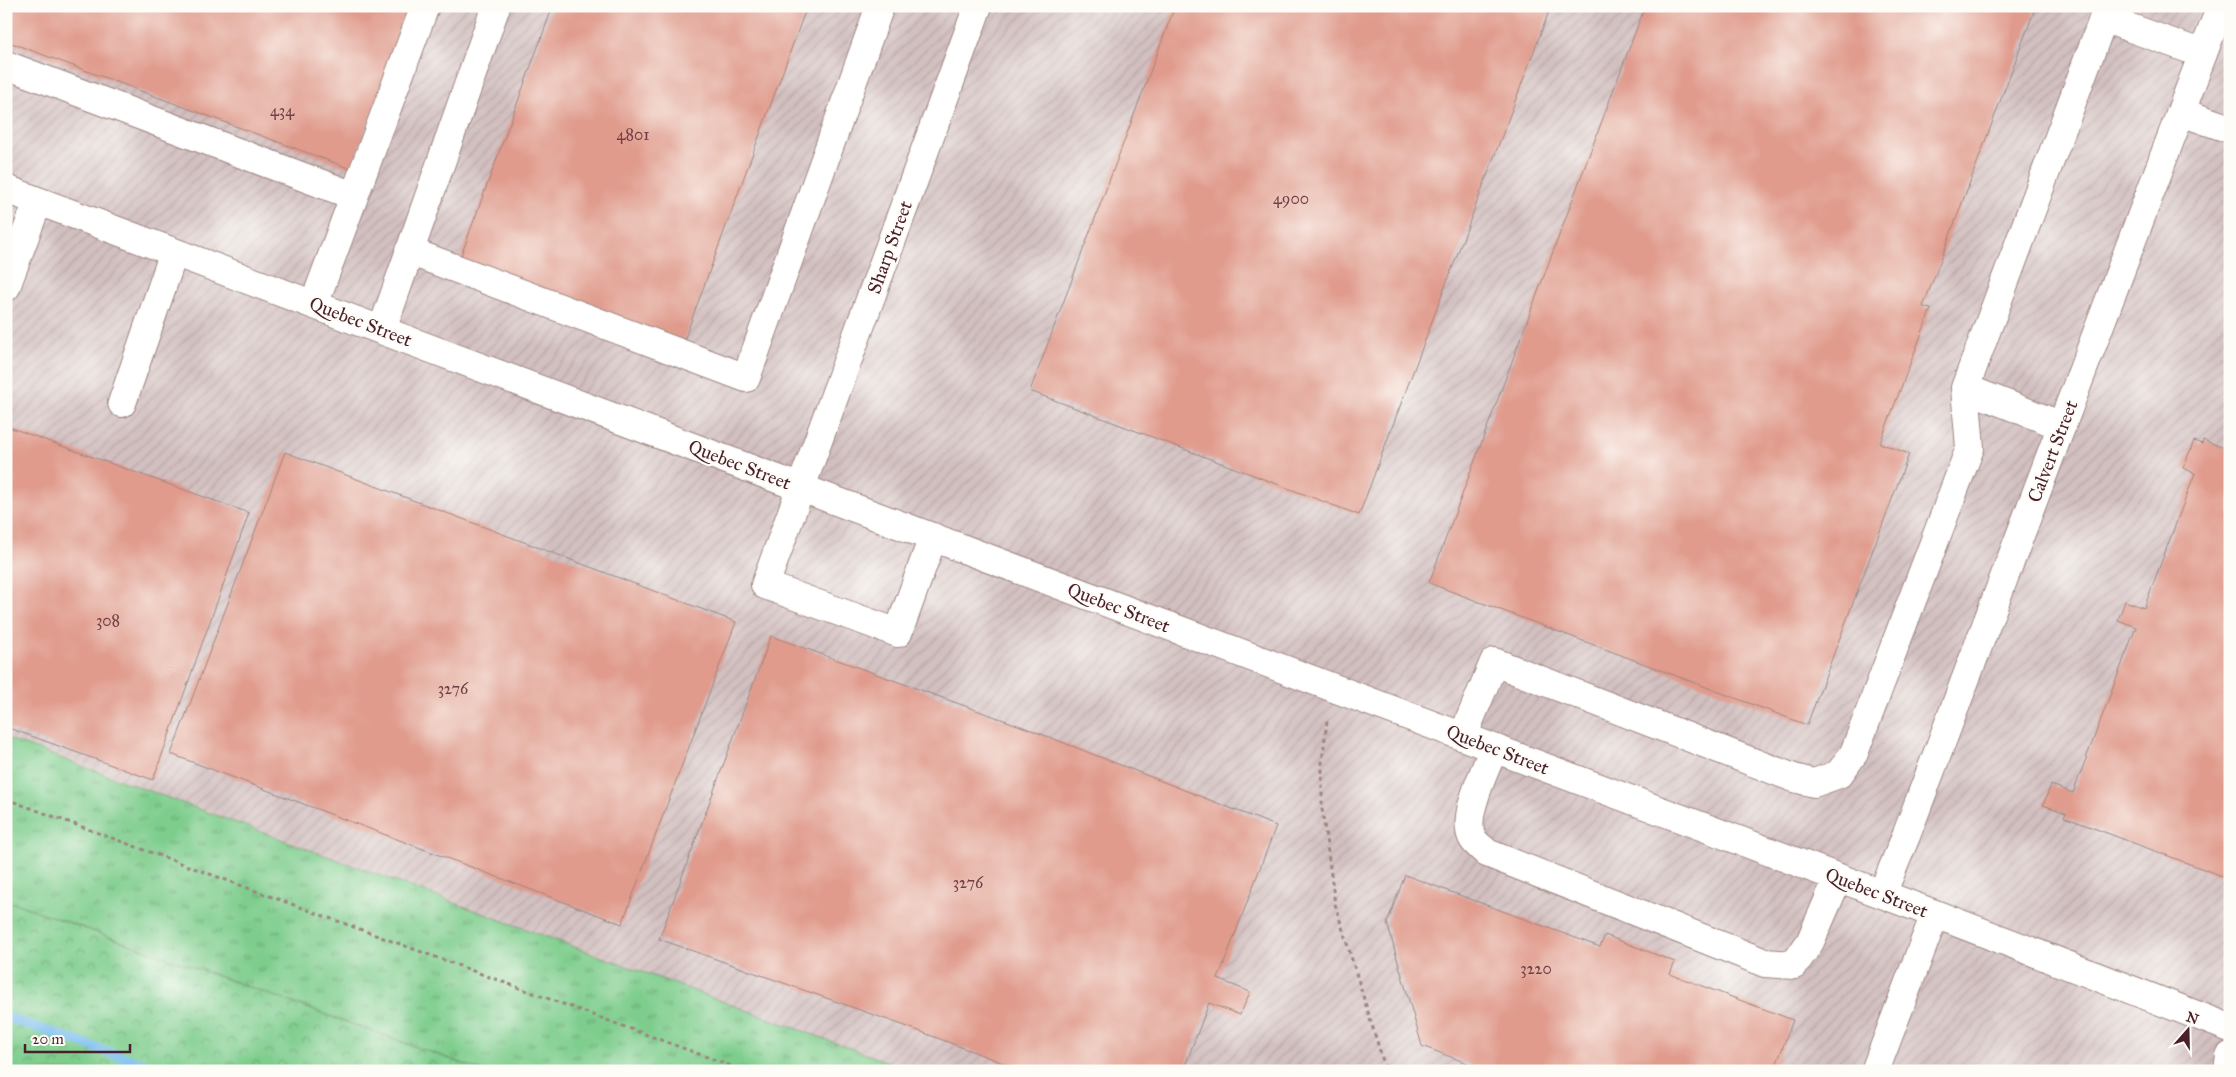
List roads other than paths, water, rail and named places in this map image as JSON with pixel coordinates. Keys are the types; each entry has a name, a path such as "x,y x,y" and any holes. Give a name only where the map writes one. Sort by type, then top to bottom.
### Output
{"street":[{"path":"314,304 425,6"},
{"path":"382,330 496,6"},
{"path":"409,251 746,378 880,6"},
{"name":"Sharp Street","path":"933,537 898,633 765,585 978,6"},
{"name":"Calvert Street","path":"1882,894 1910,827 2221,6"},
{"path":"1463,736 1494,662 1794,778 1814,783 1839,774 1854,753 1970,448 1965,388 2105,12 2203,54"},
{"path":"6,65 354,196"},
{"path":"2181,112 2230,129"},
{"name":"Quebec Street","path":"6,189 1336,688 1935,914 2230,1028"},
{"path":"6,287 38,201"},
{"path":"122,403 174,252"},
{"path":"1965,388 2062,426"},
{"path":"1494,748 1474,797 1469,821 1472,838 1486,853 1765,963 1794,965 1810,942 1838,878"},
{"path":"1875,1071 1935,914"},
{"path":"2228,1071 2230,1056"}],"waterway":[{"path":"6,1017 163,1071"}]}
